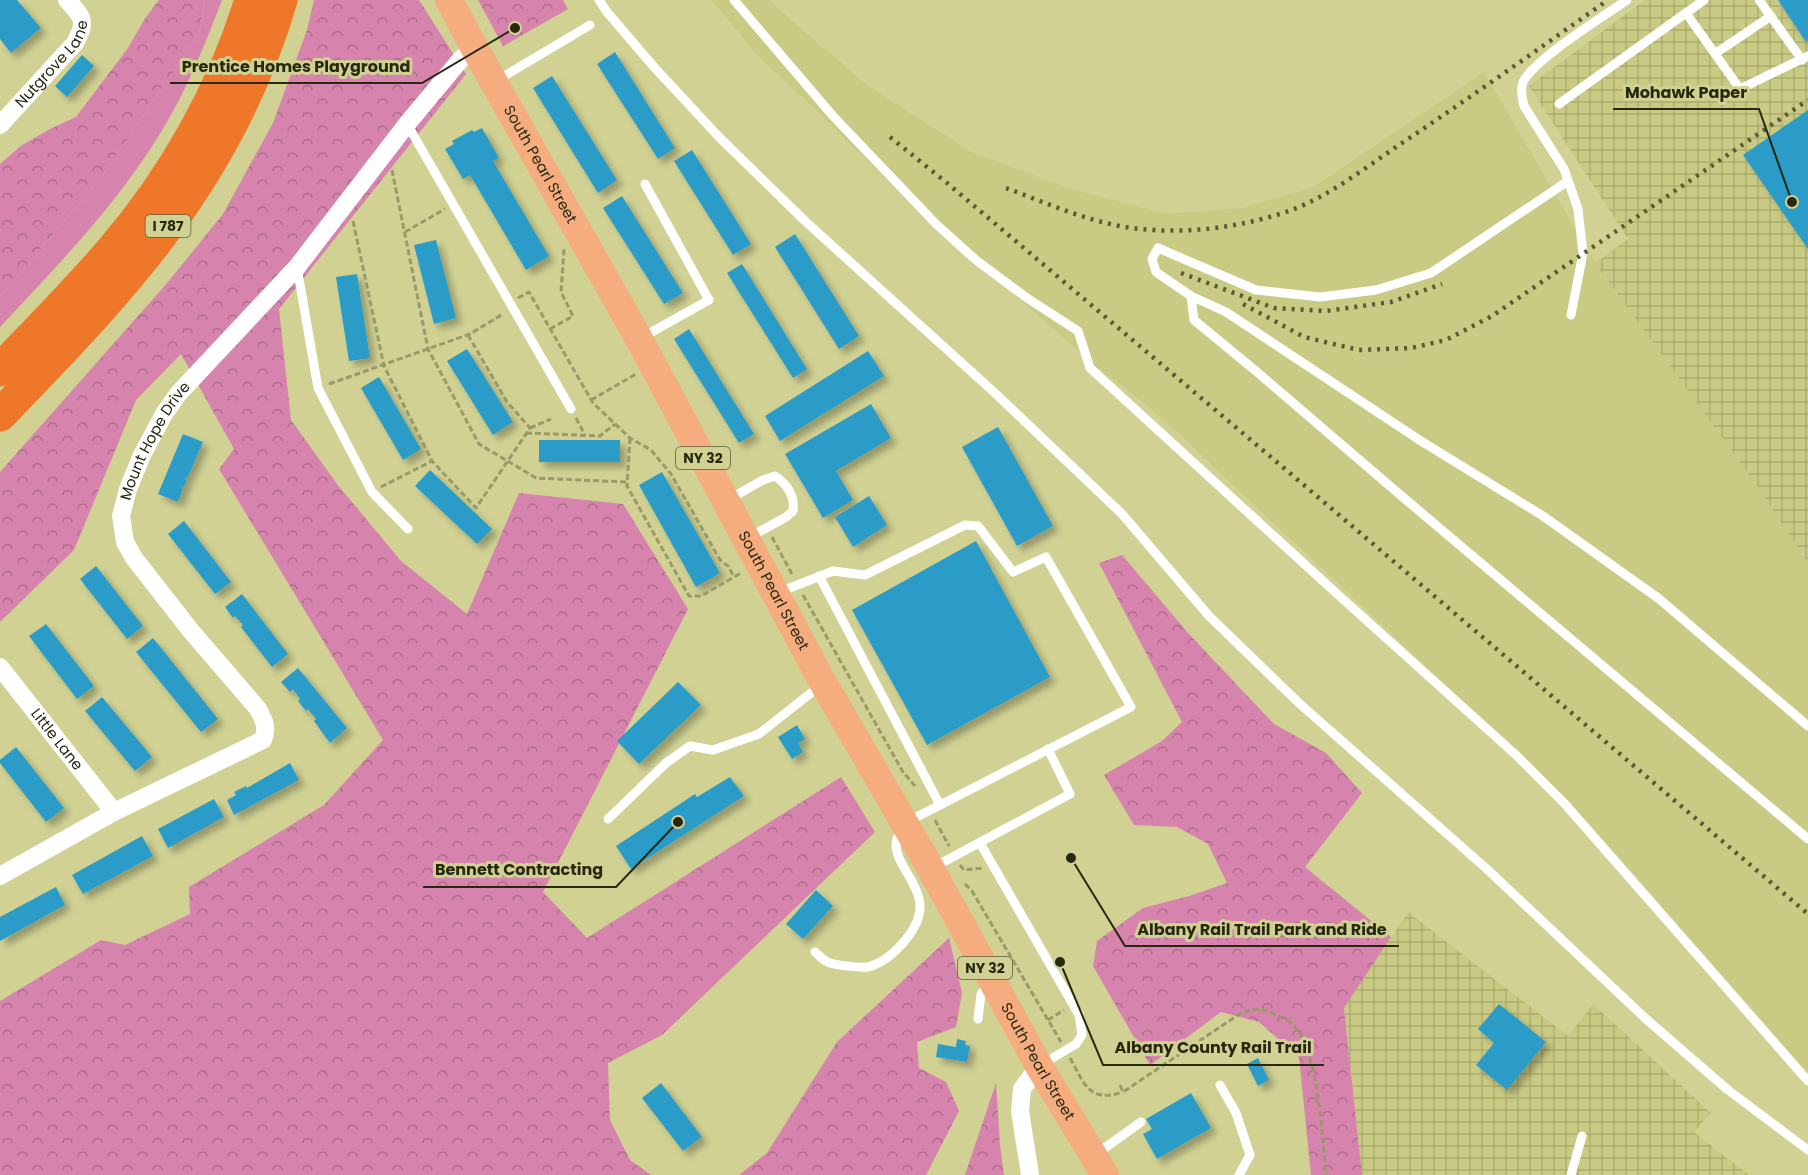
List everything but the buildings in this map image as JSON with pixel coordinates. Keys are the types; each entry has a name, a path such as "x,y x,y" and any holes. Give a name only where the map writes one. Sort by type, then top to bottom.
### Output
{"highway":[{"name":"I 787","path":"0,370 113,249 161,185 202,116 234,46 251,0"},
{"name":"I 787","path":"0,415 116,291 165,231 210,163 247,91 281,0"}],"main road":[{"name":"South Pearl Street","path":"449,0 639,339 732,497 753,551 823,683 931,869 1039,1066 1099,1165"}],"street":[{"name":"Nutgrove Lane","path":"0,126 75,43 82,30 79,13 67,0"},
{"name":"Mount Hope Drive","path":"0,876 114,812 263,740 266,731 264,720 258,709 191,631 134,558 125,542 122,516 128,489 142,455 164,414 178,394 297,267 407,124 461,59 474,47"},
{"name":"Little Lane","path":"0,666 114,812"},
{"path":"1029,1175 1020,1111 1022,1089 1039,1066"}],"lane":[{"path":"599,0 654,68 719,137 805,221 996,394 1122,514 1209,616 1300,704 1488,870 1645,1018 1728,1090 1808,1150"},
{"path":"734,0 833,116 937,225 976,260 1027,298 1078,331 1090,368 1516,755 1564,803 1808,1081"},
{"path":"1571,315 1583,253 1578,209 1564,170 1524,106 1521,94 1522,83 1536,64 1627,0"},
{"path":"1559,104 1704,0"},
{"path":"1686,13 1740,89 1805,58 1759,0"},
{"path":"1716,53 1771,16"},
{"path":"494,82 590,25"},
{"path":"407,124 571,409"},
{"path":"1568,182 1431,273 1376,290 1320,297 1256,290 1158,248 1152,259 1156,272 1191,296 1226,312 1421,441 1543,516 1658,598 1808,726"},
{"path":"639,339 709,300 645,184"},
{"path":"297,267 318,388 372,492 408,529"},
{"path":"1191,296 1194,320 1808,839"},
{"path":"732,497 775,476 785,483 794,501 793,511 753,551"},
{"path":"776,594 833,571 865,575 965,525 978,526 1014,572 1046,557 1131,707 905,824 896,842 896,852 913,882 921,907 916,923 905,941 888,957 866,967 828,963 815,952"},
{"path":"819,576 940,805"},
{"path":"608,819 666,763 690,746 713,750 759,734 823,683"},
{"path":"931,869 1070,794 1048,749"},
{"path":"980,843 1079,1015 1082,1035 1076,1044 1039,1066"},
{"path":"978,1019 981,994 993,982"},
{"path":"1220,1085 1236,1113 1250,1155 1239,1175"},
{"path":"1099,1165 1141,1122"},
{"path":"1572,1175 1582,1136"}],"path":[{"path":"381,158 392,167 428,349 479,444 536,478 627,482"},
{"path":"405,232 453,204"},
{"path":"340,210 352,220 384,366 432,461 476,508 530,428 551,419"},
{"path":"550,329 573,316 561,292 564,240"},
{"path":"318,388 468,335 529,292 591,400 630,438 651,450 671,474 720,560 728,566 734,577"},
{"path":"468,335 507,402 530,428"},
{"path":"591,400 639,372"},
{"path":"571,409 585,435"},
{"path":"526,433 600,436 615,424"},
{"path":"630,438 627,486 689,596 701,596 734,577 753,551"},
{"path":"372,492 432,461"},
{"path":"1065,1050 1091,1092 1100,1096 1112,1096 1123,1092 1241,1013 1254,1008 1267,1009 1292,1024 1309,1055 1319,1103 1326,1175"},
{"path":"1120,1085 1123,1092"}],"shaded area":[{"path":"712,0 768,0 868,86 970,151 1067,188 1166,214 1242,208 1314,187 1484,72 1595,263 1758,487 1808,563 1808,1073 1568,801 1152,409 1102,371 1014,294 942,237 870,163 751,48"},
{"path":"1645,0 1808,0 1808,563 1758,487 1595,263 1628,239 1529,86"},
{"path":"1408,912 1568,1036 1593,1004 1711,1113 1694,1132 1749,1175 1362,1175 1344,1007"}],"green space":[{"path":"159,0 205,0 199,34 102,176 0,297 0,164 22,145 76,117 128,48"},
{"path":"205,0 222,0 186,86 155,142 93,225 0,327 0,297 102,176 199,34"},
{"path":"314,0 419,0 466,74 279,309 291,420 337,484 401,561 467,614 519,493 623,504 688,609 543,892 587,938 841,777 875,832 662,1035 608,1063 610,1120 630,1160 651,1175 0,1175 0,1001 101,940 125,945 190,914 189,887 324,805 383,740 219,469 234,449 181,354 136,400 74,550 0,622 0,472 168,282 223,214 273,123 307,30"},
{"path":"478,0 563,0 568,9 503,46"},
{"path":"1122,555 1189,634 1274,724 1326,753 1362,793 1305,867 1391,937 1344,1008 1362,1175 1311,1175 1299,1057 1259,1022 1221,1012 1150,1065 1093,966 1097,941 1143,908 1227,883 1208,844 1177,827 1134,825 1104,775 1162,741 1182,722 1099,563"},
{"path":"949,938 962,993 956,1027 917,1042 919,1068 946,1082 959,1111 926,1175 739,1175 767,1153 837,1042"},
{"path":"996,1083 1004,1175 965,1175"}],"railway":[{"path":"1006,188 1089,218 1141,229 1178,231 1216,228 1289,211 1347,180 1608,0"},
{"path":"1243,304 1304,337 1359,350 1411,348 1446,340 1492,316 1808,100"},
{"path":"890,137 1265,452 1808,914"},
{"path":"1181,273 1274,308 1326,311 1391,302 1442,284"}],"place":[{"name":"Prentice Homes Playground","path":"515,28"},
{"name":"Mohawk Paper","path":"1792,202"},
{"name":"Bennett Contracting","path":"678,822"},
{"name":"Albany Rail Trail Park and Ride","path":"1071,858"},
{"name":"Albany County Rail Trail","path":"1060,962"}]}
